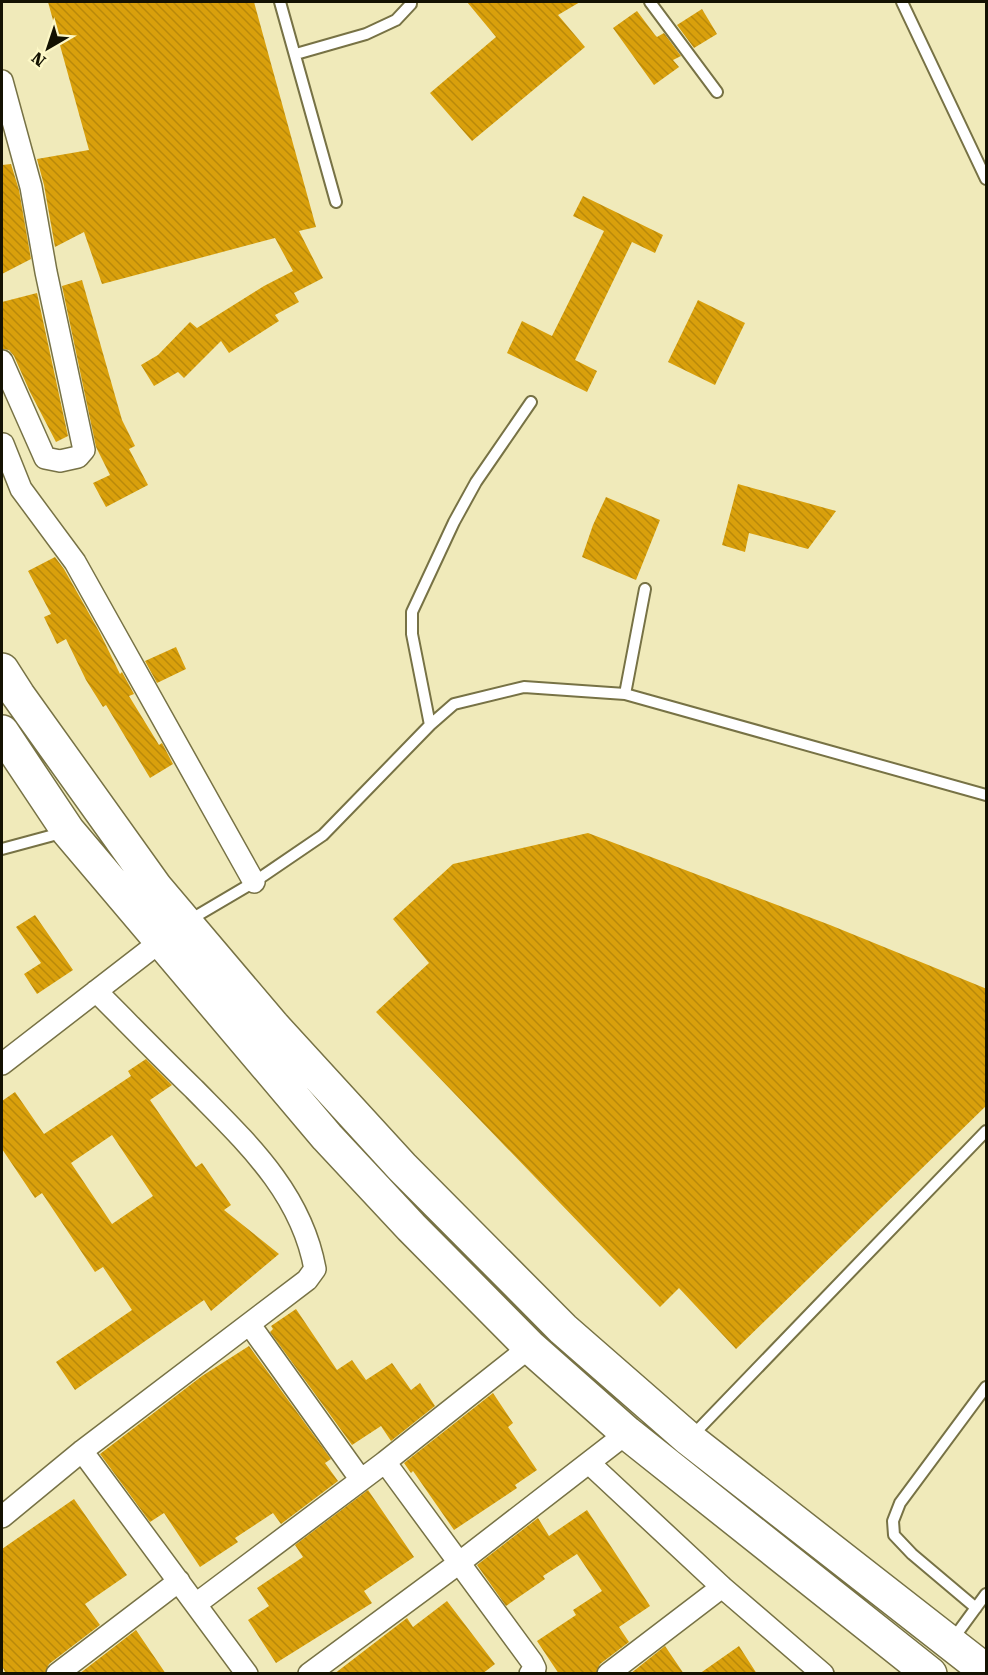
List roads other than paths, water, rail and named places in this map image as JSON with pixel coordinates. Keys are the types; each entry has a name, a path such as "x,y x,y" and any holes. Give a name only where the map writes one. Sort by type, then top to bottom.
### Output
{"highway":[{"path":"2,670 156,888 173,932 327,1137 411,1227 530,1347 627,1433 930,1674"},
{"path":"5,743 68,831 273,1026 402,1167 563,1329 689,1439 987,1671"}],"street":[{"path":"2,81 31,187 48,283 84,450 78,457 60,461 15,451 2,443"},
{"path":"2,361 45,458"},
{"path":"2,443 21,489 75,562 254,882"},
{"path":"2,1064 173,932"},
{"path":"2,1517 82,1450 307,1280 315,1269 312,1252 288,1195 252,1148 96,991"},
{"path":"250,1325 361,1480"},
{"path":"196,1604 385,1462 530,1347"},
{"path":"309,1674 459,1563 627,1433"},
{"path":"82,1450 247,1674"},
{"path":"385,1462 532,1662 535,1668 530,1674"},
{"path":"589,1463 722,1587 823,1674"},
{"path":"57,1674 179,1581"},
{"path":"609,1674 722,1587"}],"lane":[{"path":"280,2 336,202"},
{"path":"296,54 366,34 386,25 396,20 411,2"},
{"path":"650,2 717,92"},
{"path":"902,2 987,179"},
{"path":"430,725 412,634 412,612 454,522 476,482 531,402"},
{"path":"625,694 645,589"},
{"path":"173,932 254,882 323,835 430,725 454,704 524,687 625,694 987,795"},
{"path":"2,849 68,831"},
{"path":"689,1439 987,1131"},
{"path":"976,1608 912,1554 894,1535 893,1521 900,1503 987,1387"},
{"path":"950,1642 987,1594"}]}
